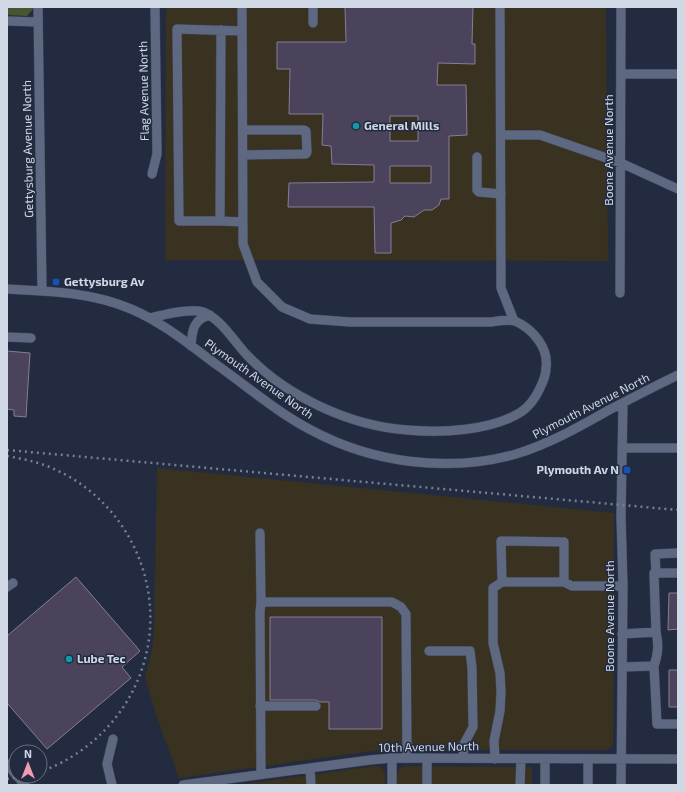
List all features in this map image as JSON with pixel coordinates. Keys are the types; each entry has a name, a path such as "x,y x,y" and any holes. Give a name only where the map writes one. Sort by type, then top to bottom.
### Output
{"street":[{"name":"Gettysburg Avenue North","path":"38,7 42,291"},
{"name":"Flag Avenue North","path":"152,174 157,154 155,7"},
{"path":"242,7 243,244 257,282 282,307 310,319 350,322 491,322 514,320"},
{"path":"313,7 313,23"},
{"path":"150,318 163,315 202,311 210,315 265,372 295,392 330,411 364,422 406,430 449,431 507,420 523,411 536,397 543,382 547,367 545,351 537,337 527,328 514,320 501,288 500,7"},
{"name":"Boone Avenue North","path":"620,293 621,7"},
{"path":"7,20 38,22"},
{"path":"242,31 177,29 179,220 243,222"},
{"path":"220,221 221,30"},
{"path":"621,74 678,74"},
{"path":"243,130 306,131 306,154 243,155"},
{"path":"501,135 540,135 621,163 677,186"},
{"path":"477,157 477,190 479,192 501,194"},
{"name":"Plymouth Avenue North","path":"7,289 42,291 96,298 130,309 150,318 192,346 288,416 311,430 361,452 414,461 458,463 488,460 542,446 678,375"},
{"path":"192,346 192,330 204,316 210,315"},
{"path":"7,337 31,338"},
{"name":"Boone Avenue North","path":"621,785 623,586 621,517 623,403"},
{"path":"622,448 678,448"},
{"path":"260,533 261,774"},
{"path":"502,582 501,541 564,542 564,582"},
{"path":"678,554 655,554 656,573 654,573 656,632 658,642 658,652 654,666 657,724 678,724"},
{"path":"656,573 678,573"},
{"path":"495,759 494,741 500,711 501,692 500,673 493,643 493,588 502,582 564,582 572,586 623,586"},
{"path":"261,603 392,602 401,607 406,614 407,758"},
{"path":"622,634 656,632"},
{"path":"429,651 470,651 472,668 473,727 464,744 463,758"},
{"path":"622,667 654,666"},
{"path":"260,706 316,706"},
{"path":"112,785 107,764 113,739"},
{"path":"392,758 392,785"},
{"name":"10th Avenue North","path":"183,785 392,758 678,759"},
{"path":"427,758 427,785"},
{"path":"520,759 520,785"},
{"path":"545,759 545,785"},
{"path":"588,759 588,785"},
{"path":"310,768 311,785"}],"shaded area":[{"path":"166,7 606,7 608,261 165,260"},
{"path":"157,468 614,513 613,744 611,748 606,750 380,750 179,778 157,718 145,678 152,650 154,630"},
{"path":"375,766 382,768 385,773 385,785 238,785"},
{"path":"406,766 532,767 532,785 397,785 397,774 400,768"}],"green space":[{"path":"7,7 34,8 27,16 7,15"}],"building":[{"name":"General Mills","path":"345,7 473,7 472,44 475,44 475,64 438,63 437,85 466,85 467,135 449,136 449,199 441,199 439,205 432,210 424,210 414,217 405,216 401,220 391,223 391,253 375,253 374,207 288,207 289,183 374,182 374,165 332,164 331,146 322,145 323,114 289,114 290,69 277,69 277,42 346,42","holes":["390,116 418,116 418,141 390,141","390,166 431,166 431,183 390,183"]},
{"path":"7,351 30,353 26,417 14,416 14,410 7,409"},
{"name":"Lube Tec","path":"76,577 140,651 122,667 131,678 48,748 48,744 43,744 7,703 7,636"},
{"path":"669,593 678,593 678,629 668,630"},
{"path":"270,617 382,617 382,729 329,729 329,702 320,702 316,700 270,700"},
{"path":"669,670 678,670 678,707 669,707"}],"railway":[{"path":"7,450 678,510"},
{"path":"7,456 43,464 66,475 88,489 107,507 130,539 144,573 150,608 148,643 139,676 124,707 101,733 73,756 48,768"}],"place":[{"name":"General Mills","path":"356,126"},
{"name":"Gettysburg Av","path":"56,282"},
{"name":"Plymouth Av N","path":"627,470"},
{"name":"Lube Tec","path":"69,659"}]}
